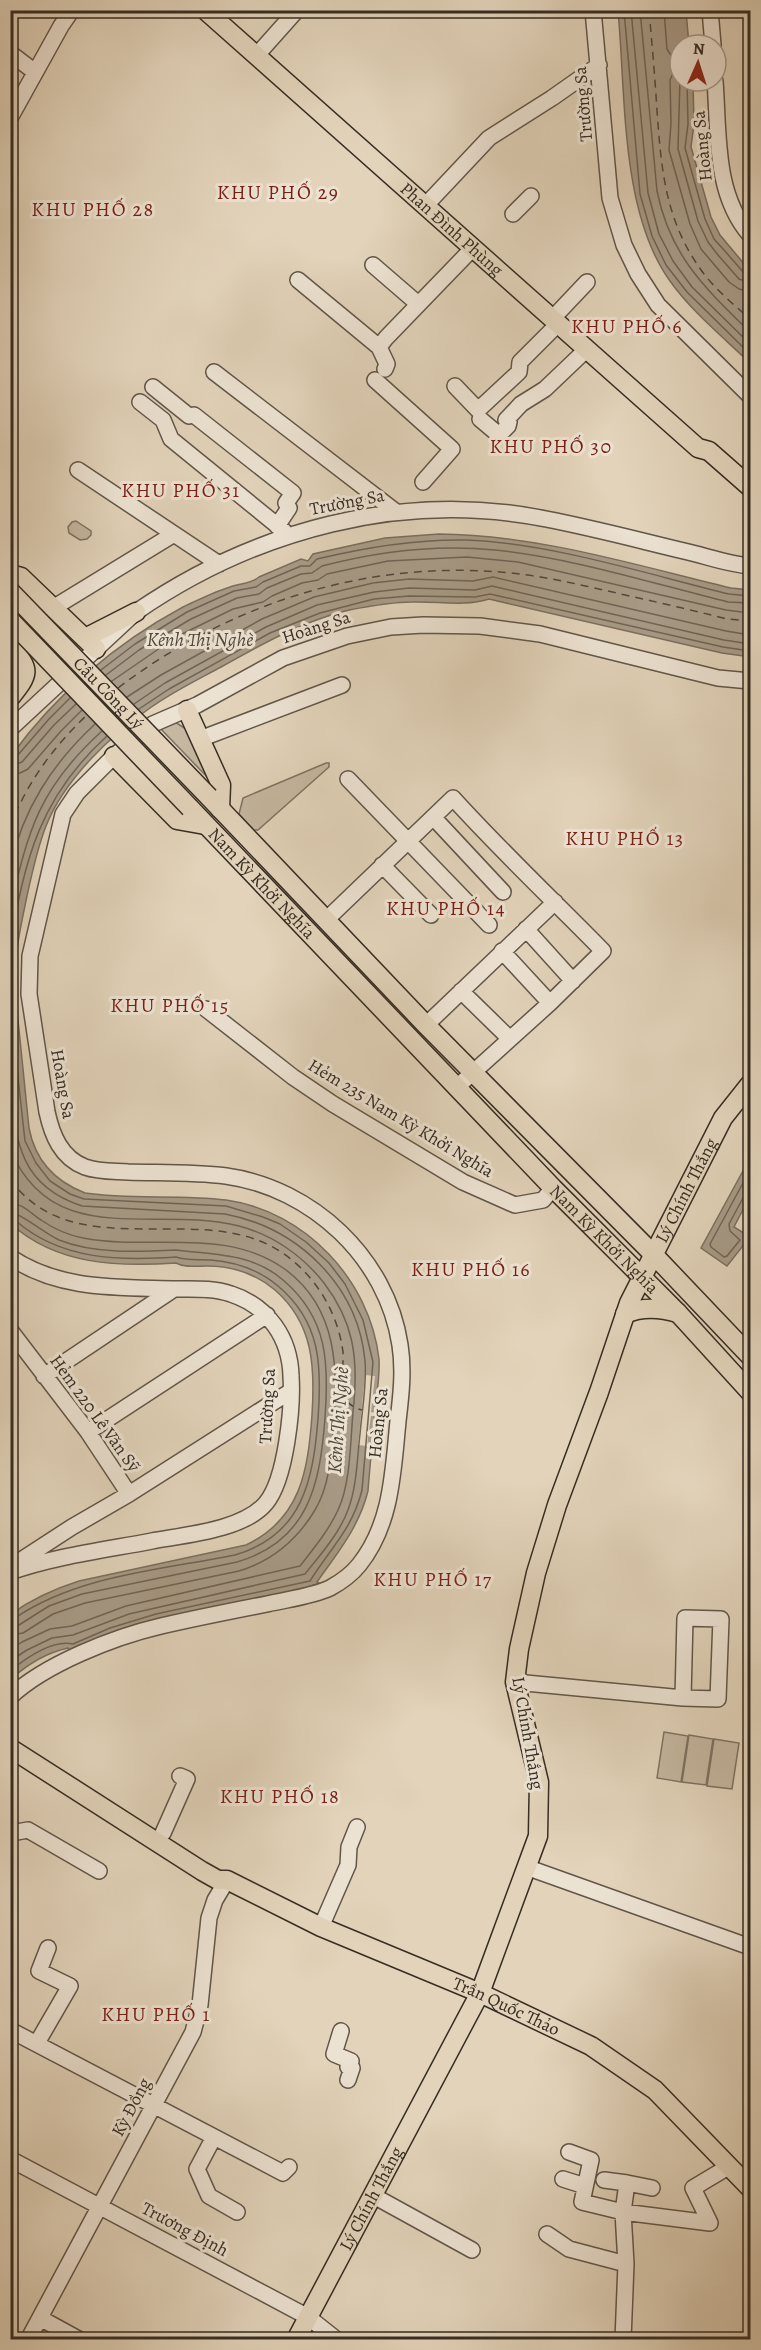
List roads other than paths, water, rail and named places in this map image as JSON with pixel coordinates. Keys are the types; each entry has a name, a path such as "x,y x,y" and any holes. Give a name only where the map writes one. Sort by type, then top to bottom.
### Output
{"main road":[{"name":"Phan Đình Phùng","path":"205,10 698,448 701,459 750,497"},
{"path":"10,573 21,577 90,644 136,612"},
{"name":"Cầu Công Lý","path":"10,591 215,803"},
{"name":"Cầu Công Lý","path":"10,620 190,808"},
{"path":"10,647 24,662 27,670 25,680 10,698"},
{"path":"187,710 221,785 215,803"},
{"path":"114,756 177,820 205,825"},
{"name":"Nam Kỳ Khởi Nghĩa","path":"215,803 426,1025 653,1254 750,1356"},
{"name":"Nam Kỳ Khởi Nghĩa","path":"190,808 553,1188 678,1313 750,1392"},
{"path":"233,853 252,842"},
{"name":"Lý Chính Thắng","path":"296,2340 480,1993 538,1836 539,1782 515,1682 519,1649 536,1573 557,1505 625,1314 723,1118 750,1084"},
{"path":"625,1314 658,1309 678,1313"},
{"name":"Trần Quốc Thảo","path":"12,1750 163,1833 225,1871 227,1880"},
{"name":"Trần Quốc Thảo","path":"12,1750 202,1872 218,1880 227,1880 321,1928 480,1993 591,2046 655,2090 750,2188"}],"street":[{"path":"10,118 72,10"},
{"path":"256,56 297,10"},
{"name":"Trường Sa","path":"593,10 610,198 614,205 619,232 630,259 658,304 750,396"},
{"path":"710,11 712,33"},
{"path":"10,53 35,72"},
{"path":"426,206 489,138 599,65"},
{"name":"Hoàng Sa","path":"716,93 726,192 737,219 750,235"},
{"path":"513,214 531,196"},
{"path":"379,347 417,303 473,248"},
{"path":"372,265 417,303"},
{"path":"298,280 379,347 387,364 380,375 452,448 423,482"},
{"path":"455,386 478,410 519,372 520,362 587,282"},
{"path":"480,419 499,435 508,426 506,420 521,404 545,389 587,349"},
{"path":"214,372 396,512"},
{"path":"140,402 163,420 171,439 283,530 289,508 286,503 293,493 194,415 189,416 153,387"},
{"path":"78,470 219,564"},
{"name":"Trường Sa","path":"136,612 173,588 283,530 396,512 462,510 529,516 750,566"},
{"path":"53,608 174,534"},
{"name":"Hoàng Sa","path":"10,1697 46,1671 125,1637 160,1626 297,1598 327,1589 345,1579 366,1555 384,1520 389,1503 397,1431 401,1356 390,1307 374,1274 335,1227 290,1196 251,1181 214,1175 105,1171 84,1167 69,1158 51,1129 29,994 30,956 63,814 77,793 114,756 153,724 187,710 268,665 313,646 361,632 423,625 480,626 526,631 718,678 750,681"},
{"path":"10,729 90,644"},
{"path":"200,738 342,685"},
{"path":"348,779 489,926"},
{"path":"327,919 453,798 530,880 603,951 550,1003 458,1086"},
{"path":"433,818 503,892"},
{"path":"382,865 431,915"},
{"path":"426,1025 555,902"},
{"path":"526,930 573,981"},
{"path":"502,951 550,1003"},
{"path":"461,991 509,1038"},
{"name":"Hẻm 235 Nam Kỳ Khởi Nghĩa","path":"206,1009 293,1077 333,1104 463,1182 515,1205 543,1200 553,1188"},
{"name":"Trường Sa","path":"10,1257 33,1270 69,1282 91,1286 227,1293 246,1300 267,1315 286,1344 291,1368 285,1448 278,1482 268,1502 255,1514 222,1527 56,1560 10,1572"},
{"path":"44,1376 174,1289"},
{"path":"88,1432 267,1315"},
{"name":"Hẻm 220 Lê Văn Sỹ","path":"10,1330 88,1432 129,1494 47,1542 10,1567"},
{"path":"129,1494 291,1391"},
{"path":"47,1542 45,1553 49,1558 56,1560"},
{"path":"515,1682 683,1698 718,1699 721,1619 685,1618 683,1698"},
{"path":"163,1833 187,1779 180,1776"},
{"path":"321,1928 348,1866 349,1847 357,1827"},
{"path":"12,1835 28,1830 99,1871"},
{"path":"526,1867 750,1947"},
{"name":"Kỳ Ðồng","path":"28,2340 193,2032 200,2005 209,1918 215,1900 227,1880"},
{"path":"37,2043 70,1986 39,1971 48,1948"},
{"path":"10,2030 283,2174 289,2167"},
{"path":"341,2031 334,2054 351,2061 348,2067 352,2068 348,2080"},
{"path":"214,2137 197,2169 209,2196 237,2212"},
{"path":"569,2152 591,2160 582,2202 623,2212 710,2223 693,2188 728,2167"},
{"name":"Trương Định","path":"10,2159 308,2317 337,2340"},
{"path":"563,2179 585,2186"},
{"path":"604,2180 652,2188"},
{"path":"623,2340 626,2264 623,2212 627,2183"},
{"path":"372,2195 472,2250"},
{"path":"547,2234 569,2249 626,2264"},
{"path":"40,2318 80,2340"}],"water":[{"path":"618,11 686,11 688,33 668,33 668,93 693,93 694,124 691,147 711,217 720,235 750,271 750,363 688,303 670,281 654,253 642,221 634,187 625,115"},
{"name":"Kênh Thị Nghè","path":"439,534 550,545 731,588 750,590 750,657 722,653 489,599 461,603 396,603 349,610 315,620 283,634 158,702 104,746 64,792 46,826 37,852 17,949 14,981 29,1128 36,1150 55,1176 85,1193 226,1200 255,1207 282,1218 307,1234 329,1254 347,1277 362,1302 373,1330 379,1359 379,1378 368,1491 353,1528 317,1582 322,1585 197,1611 70,1652 68,1648 60,1650 37,1660 11,1679 11,1614 27,1604 79,1581 246,1545 279,1521 290,1507 304,1473 310,1435 313,1380 309,1348 298,1317 275,1290 260,1280 234,1269 216,1266 187,1266 176,1263 110,1263 89,1260 48,1248 29,1238 11,1224 11,756 47,712 88,672 134,637 183,607 218,591 252,581 301,559 308,561 313,554 385,538"},
{"path":"750,1158 750,1196 734,1227 750,1237 727,1266 701,1248"}],"district":[{"name":"KHU PHỐ 29","path":"278,192"},
{"name":"KHU PHỐ 28","path":"93,209"},
{"name":"KHU PHỐ 6","path":"627,326"},
{"name":"KHU PHỐ 30","path":"551,446"},
{"name":"KHU PHỐ 31","path":"181,490"},
{"name":"KHU PHỐ 13","path":"625,838"},
{"name":"KHU PHỐ 14","path":"446,908"},
{"name":"KHU PHỐ 15","path":"170,1005"},
{"name":"KHU PHỐ 16","path":"471,1269"},
{"name":"KHU PHỐ 17","path":"433,1579"},
{"name":"KHU PHỐ 18","path":"280,1796"},
{"name":"KHU PHỐ 1","path":"156,2014"}]}
